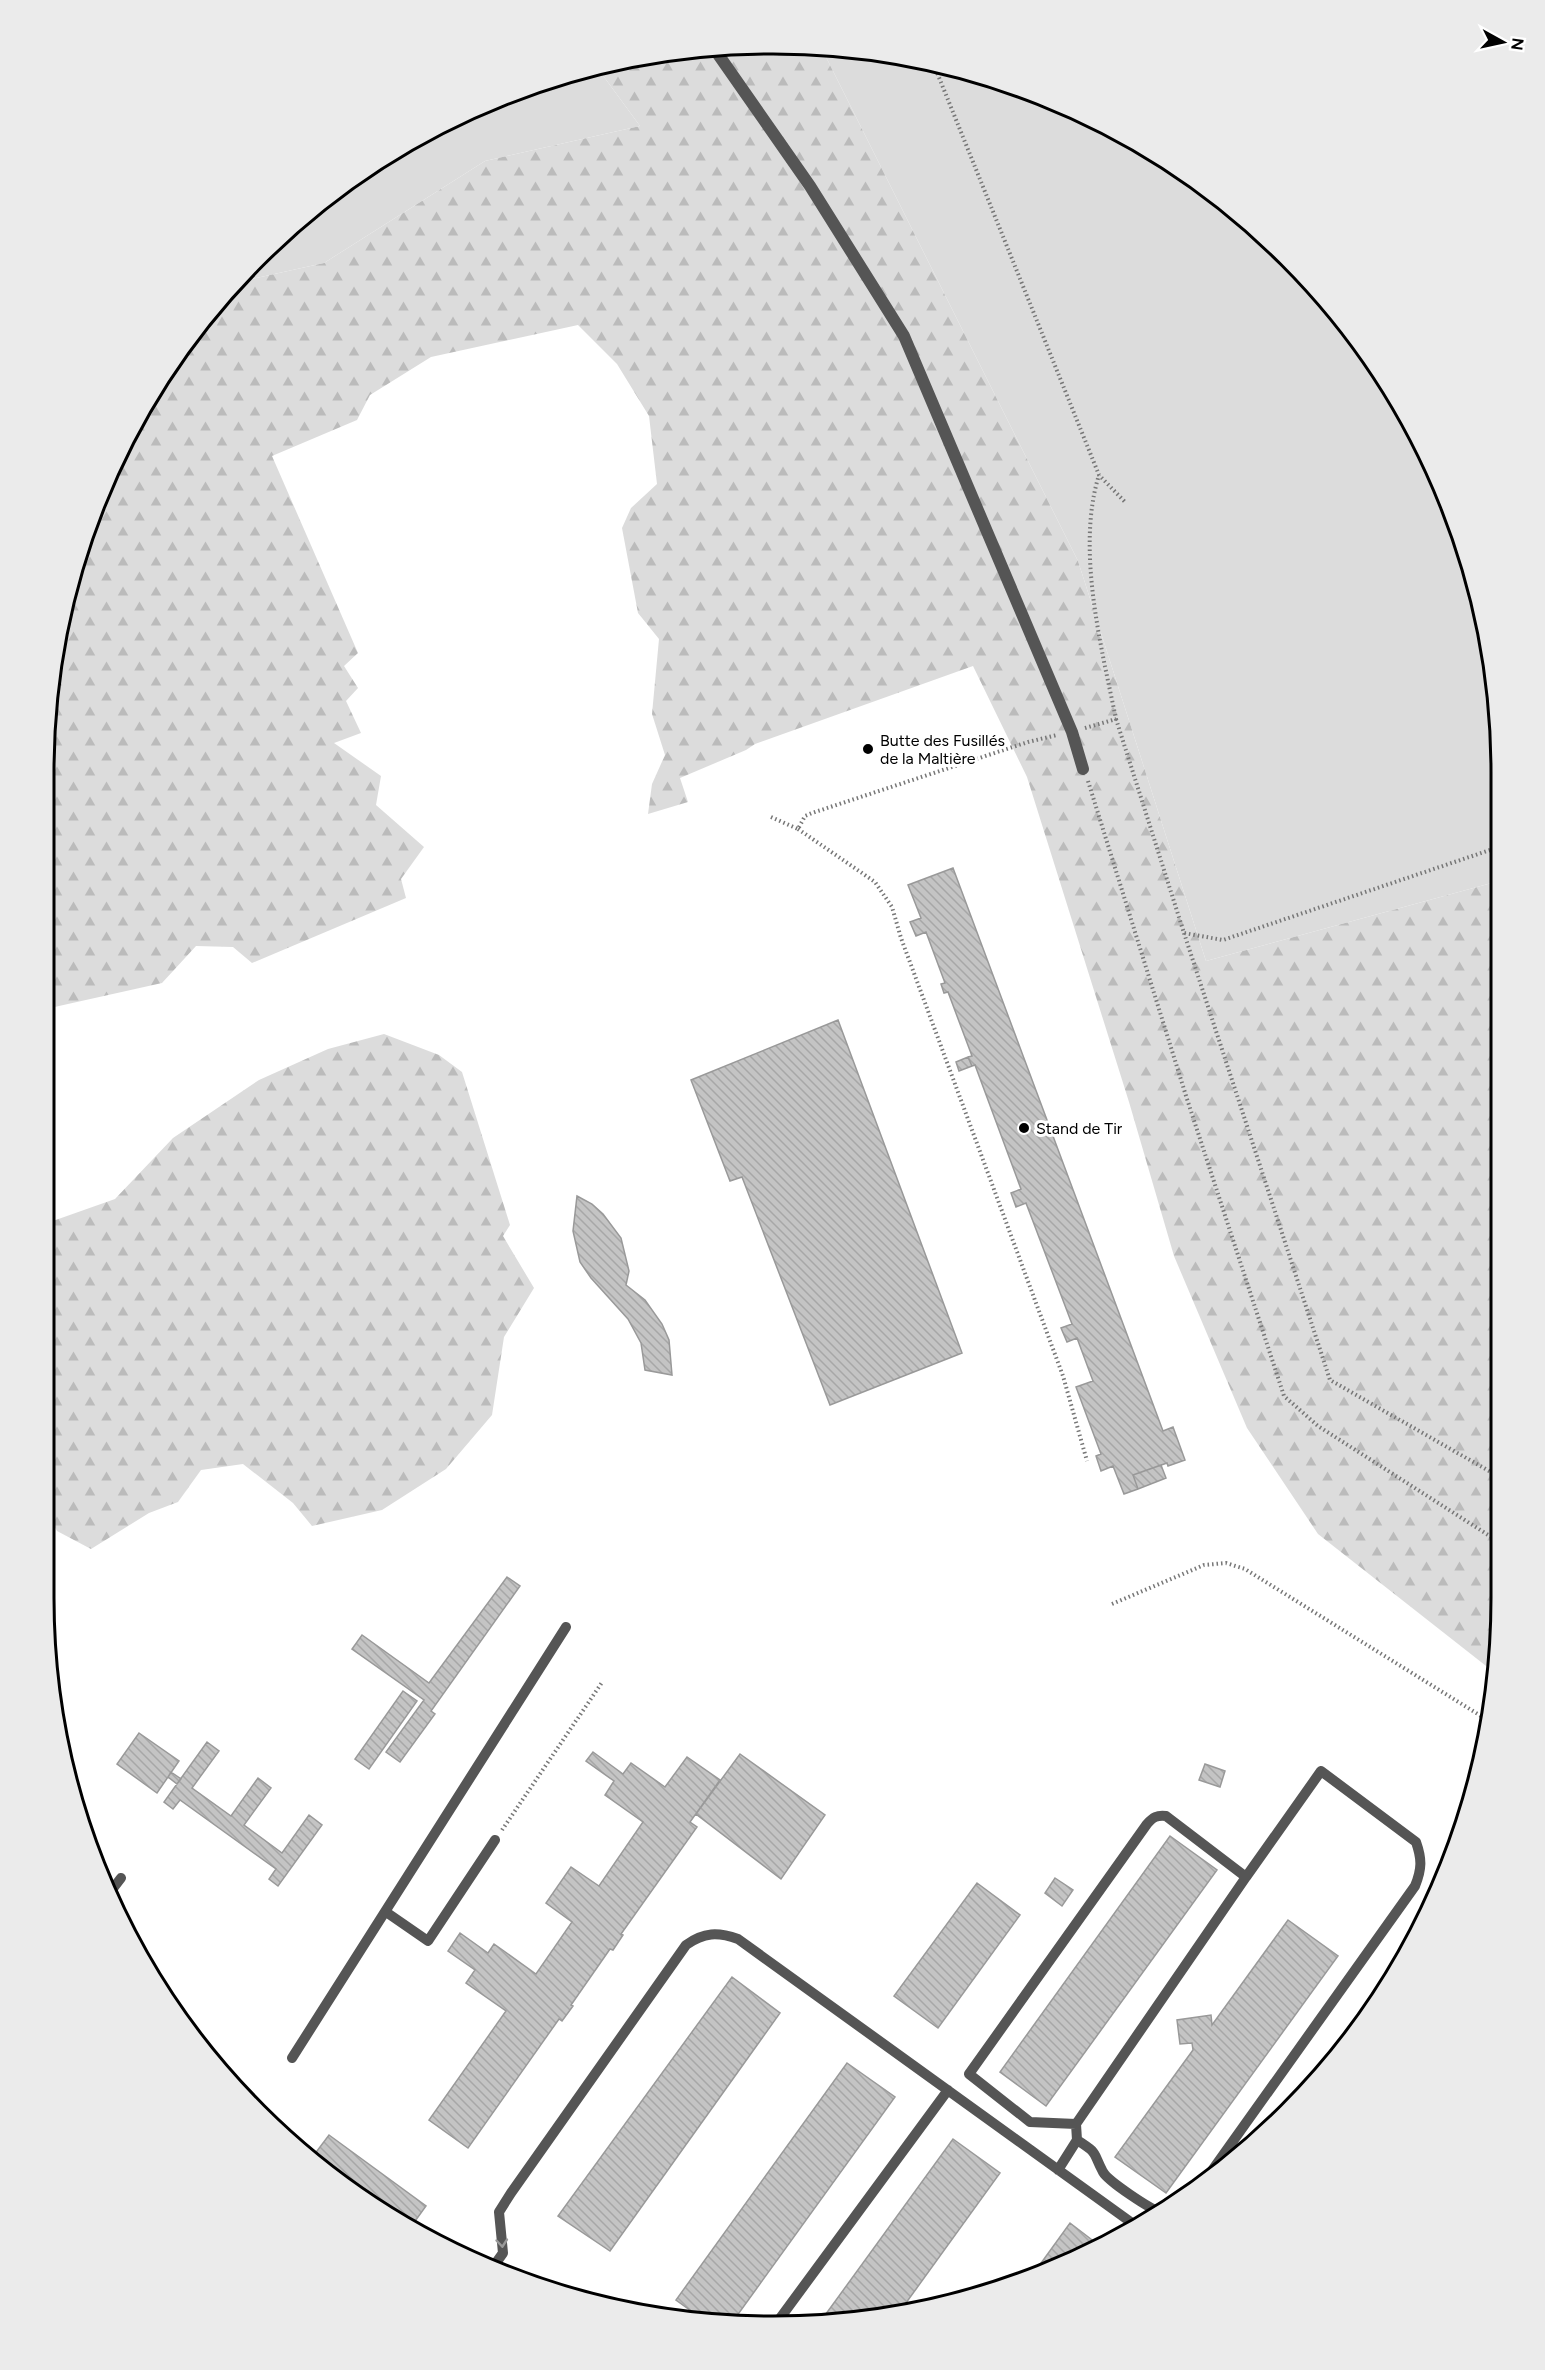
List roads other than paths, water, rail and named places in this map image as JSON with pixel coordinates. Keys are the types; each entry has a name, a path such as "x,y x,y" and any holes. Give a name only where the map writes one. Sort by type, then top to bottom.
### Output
{"street":[{"path":"719,57 810,186 904,336 1072,732 1083,769"}],"lane":[{"path":"292,2058 566,1627"},
{"path":"1058,2170 1077,2140 1076,2124 1245,1877 1321,1772 1416,1842 1421,1858 1420,1872 1415,1886 1219,2160"},
{"path":"1076,2124 1030,2122 969,2074 1152,1818 1159,1815 1172,1820 1245,1877"},
{"path":"386,1912 428,1941 495,1840"},
{"path":"115,1885 121,1878"},
{"path":"498,2261 503,2253 499,2212 687,1945 707,1934 725,1935 738,1939 1130,2221"},
{"path":"782,2316 948,2090"},
{"path":"1077,2140 1095,2152 1104,2174 1151,2208"}],"place":[{"name":"Butte des Fusillés de la Maltière","path":"868,749"},
{"name":"Stand de Tir","path":"1024,1128"}]}
